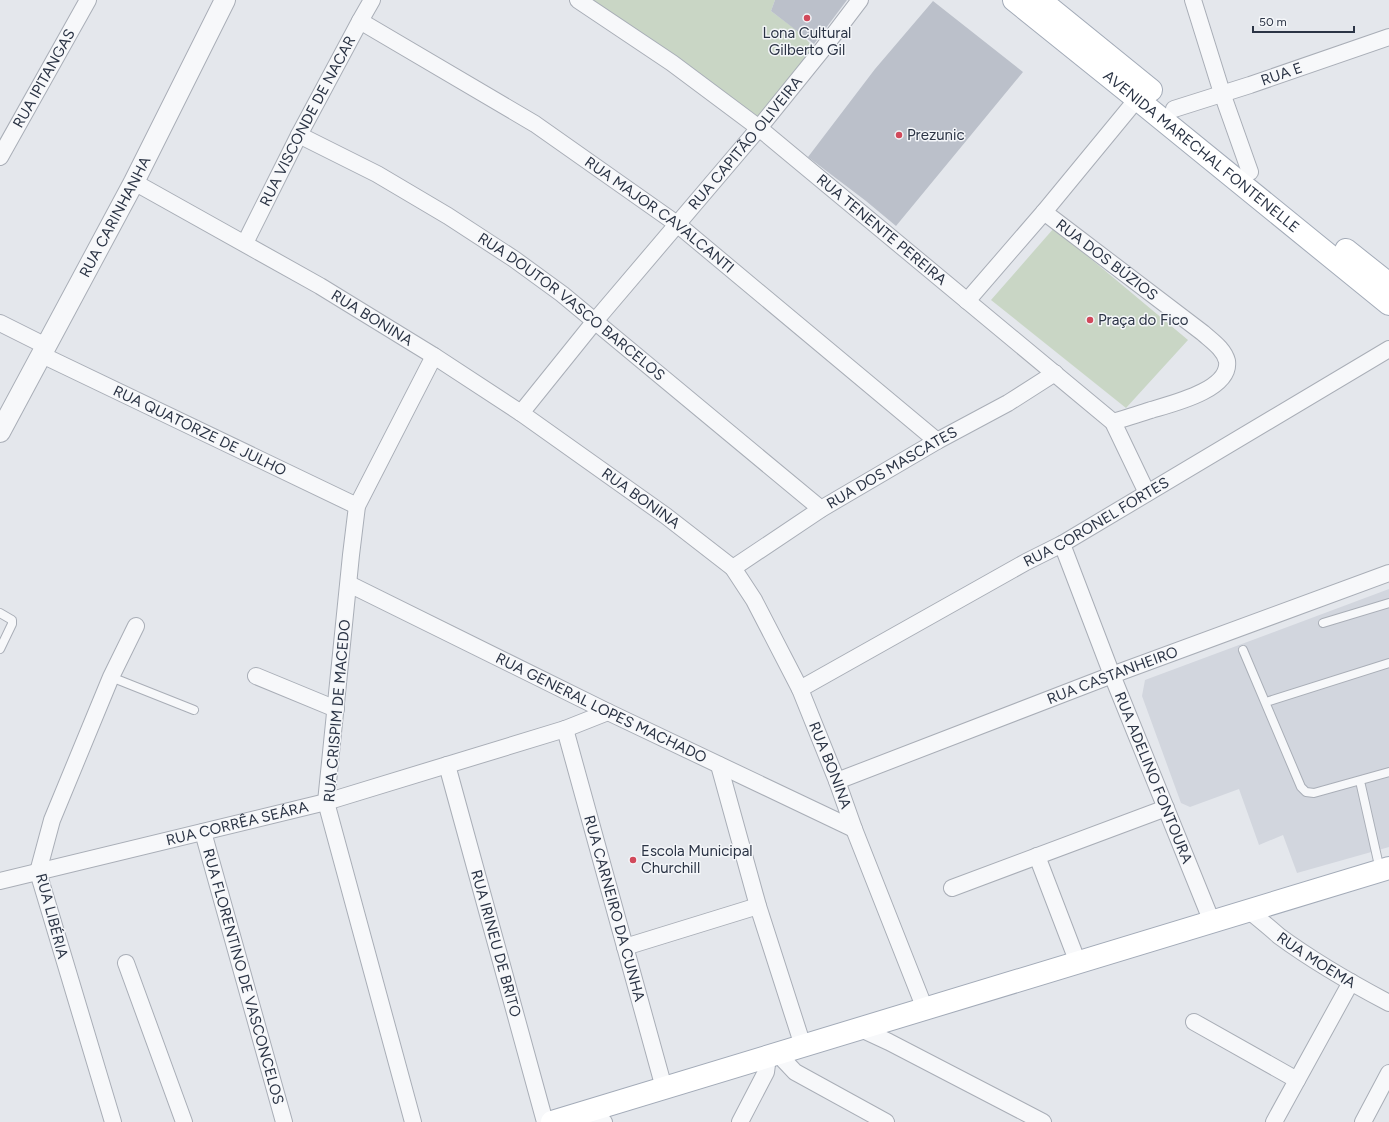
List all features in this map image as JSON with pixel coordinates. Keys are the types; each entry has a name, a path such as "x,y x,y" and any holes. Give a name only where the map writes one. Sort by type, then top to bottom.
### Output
{"main road":[{"name":"AVENIDA MARECHAL FONTENELLE","path":"1014,0 1389,304"},
{"name":"AVENIDA MARECHAL FONTENELLE","path":"1040,0 1389,284"},
{"path":"552,1122 1385,869"}],"street":[{"name":"RUA IPITANGAS","path":"0,157 88,0"},
{"name":"RUA CARINHANHA","path":"0,432 134,182 224,0"},
{"name":"RUA VISCONDE DE NACAR","path":"245,243 299,135 372,0"},
{"name":"RUA TENENTE PEREIRA","path":"578,0 672,63 759,128 1113,422 1147,493"},
{"name":"RUA CAPITÃO OLIVEIRA","path":"521,413 595,321 759,128 860,0"},
{"path":"1193,0 1222,93 1250,172"},
{"name":"RUA MAJOR CAVALCANTI","path":"360,21 535,124 677,224 937,441"},
{"name":"RUA E","path":"1174,109 1389,37"},
{"path":"967,301 1044,212 1137,99"},
{"name":"RUA DOUTOR VASCO BARCELOS","path":"299,135 377,174 485,239 562,294 821,510"},
{"name":"RUA BONINA","path":"134,182 245,243 363,312 434,356 521,413 666,516 733,568 754,600 800,689 925,1009"},
{"name":"RUA DOS BÚZIOS","path":"1044,212 1203,333 1219,348 1227,362 1223,375 1217,383 1204,391 1183,400 1113,422"},
{"name":"RUA QUATORZE DE JULHO","path":"0,323 44,351 357,506"},
{"name":"RUA CORONEL FORTES","path":"800,689 1019,566 1062,544 1389,349"},
{"name":"RUA CRISPIM DE MACEDO","path":"413,1122 326,802 357,506 434,356"},
{"name":"RUA DOS MASCATES","path":"733,568 821,510 937,441 1008,403 1055,374"},
{"name":"RUA ADELINO FONTOURA","path":"1062,544 1112,675 1212,922"},
{"name":"RUA CASTANHEIRO","path":"837,781 1112,675 1389,573"},
{"name":"RUA GENERAL LOPES MACHADO","path":"349,584 608,712 854,829"},
{"name":"RUA LIBÉRIA","path":"113,1122 38,872 52,820 111,677 136,626"},
{"path":"256,676 336,709"},
{"name":"RUA CORRÊA SEÁRA","path":"0,881 326,802 565,729 608,712"},
{"name":"RUA CARNEIRO DA CUNHA","path":"565,729 664,1088"},
{"name":"RUA IRINEU DE BRITO","path":"447,765 545,1122"},
{"path":"719,765 758,906 803,1046"},
{"path":"952,888 1166,808"},
{"name":"RUA FLORENTINO DE VASCONCELOS","path":"203,832 284,1122"},
{"path":"1037,856 1078,962"},
{"path":"625,947 758,906"},
{"name":"RUA MOEMA","path":"1248,910 1291,944 1351,982 1389,1003"},
{"path":"126,963 184,1122"},
{"path":"1274,1122 1351,982"},
{"path":"1194,1022 1297,1080"},
{"path":"861,1029 896,1045 1026,1118 1043,1122"},
{"path":"740,1122 773,1056 795,1072 886,1122"},
{"path":"1363,1122 1384,1094 1389,1074"},
{"path":"585,1112 604,1122"}],"lane":[{"path":"1323,623 1389,602"},
{"path":"0,612 12,620 12,624 0,649"},
{"path":"1243,650 1301,788 1306,792 1314,793 1389,772"},
{"path":"1266,702 1389,663"},
{"path":"111,677 194,710"},
{"path":"1360,781 1385,869"}],"shaded area":[{"path":"1389,589 1389,847 1297,873 1283,835 1259,845 1239,789 1190,807 1181,803 1142,696 1145,680"}],"green space":[{"path":"584,0 775,0 771,11 795,29 815,48 762,119 674,58"},
{"name":"Praça do Fico","path":"1054,228 1188,340 1126,408 991,300"}],"building":[{"name":"Lona Cultural Gilberto Gil","path":"775,0 847,0 814,44 771,11"},
{"name":"Prezunic","path":"933,1 1023,72 896,226 808,157 875,69"}],"place":[{"name":"Lona Cultural Gilberto Gil","path":"807,18"},
{"name":"Prezunic","path":"899,135"},
{"name":"Praça do Fico","path":"1090,320"},
{"name":"Escola Municipal Churchill","path":"633,860"}]}
